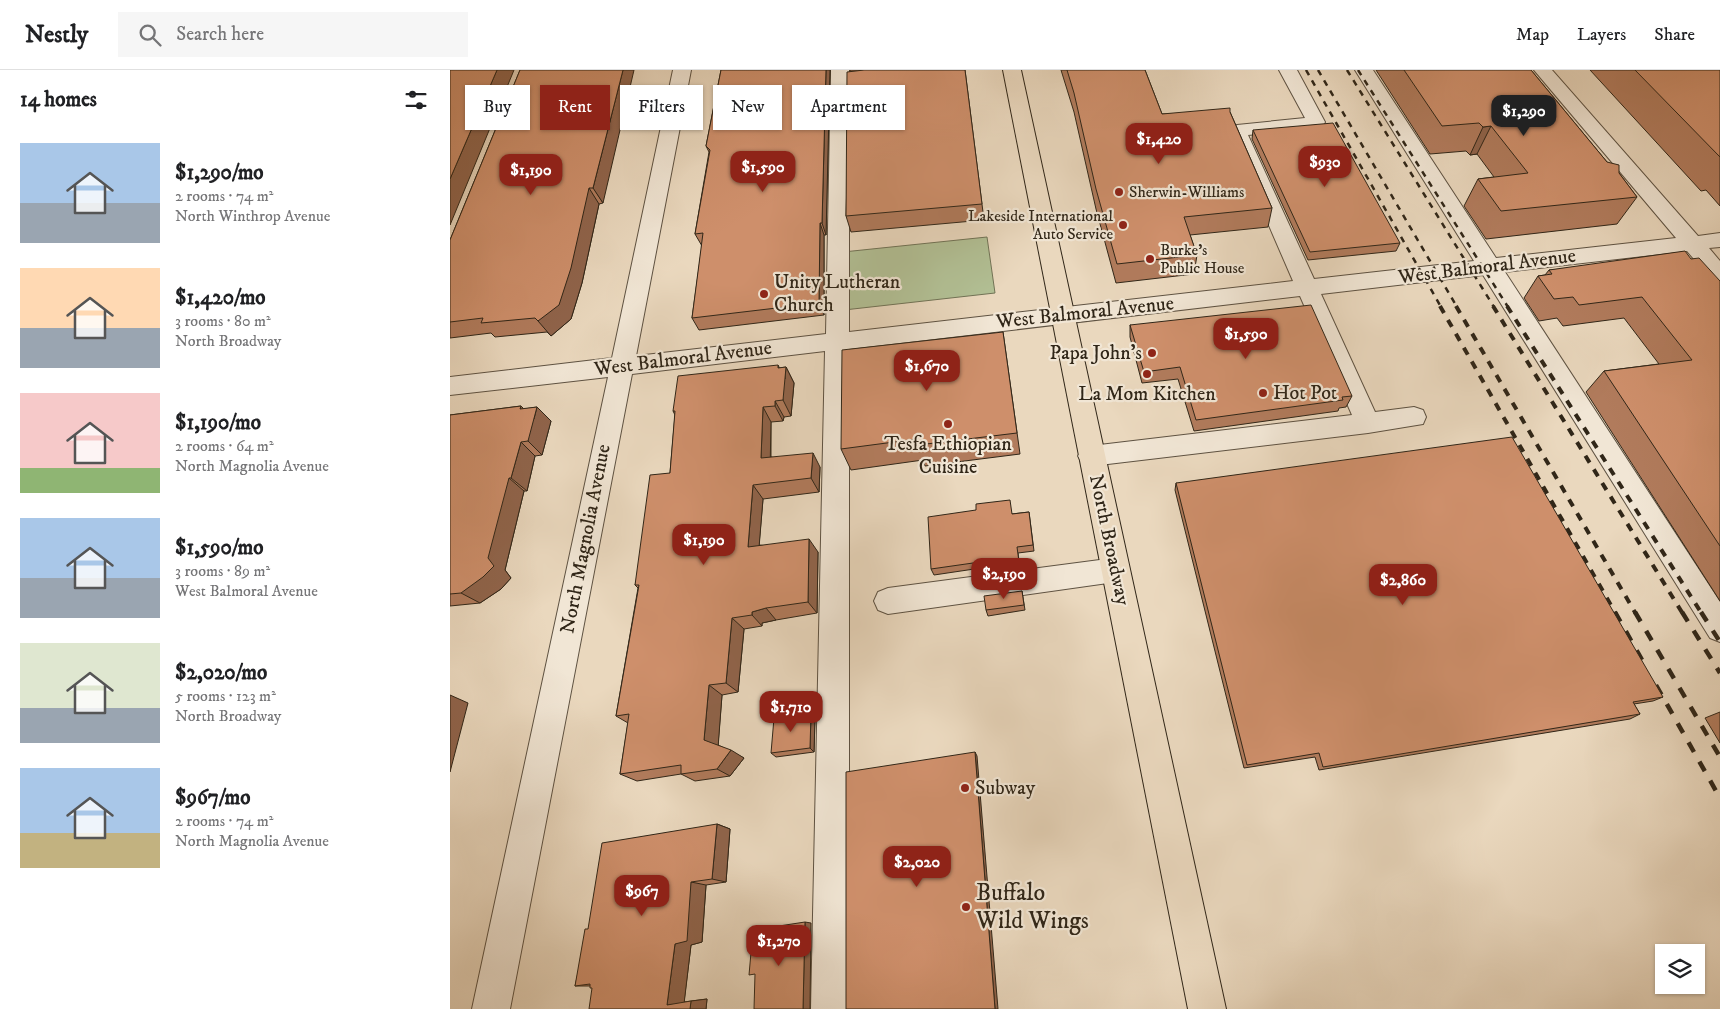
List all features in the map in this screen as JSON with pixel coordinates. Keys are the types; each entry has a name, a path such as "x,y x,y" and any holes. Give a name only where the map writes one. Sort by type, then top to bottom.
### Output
{"main road":[{"name":"North Broadway","path":"1012,70 1207,1009"}],"street":[{"name":"North Magnolia Avenue","path":"491,1009 682,70"},
{"path":"1288,70 1316,122 1237,131 1368,422"},
{"path":"1364,70 1720,628"},
{"path":"1543,70 1720,275"},
{"path":"830,1009 836,341 846,77"},
{"name":"West Balmoral Avenue","path":"450,386 1720,240"},
{"path":"1091,456 1414,417"},
{"path":"888,601 1115,570"}],"green space":[{"path":"987,237 995,293 844,310 843,252"}],"building":[{"path":"450,70 497,70 491,85 465,85 465,130 471,130 450,179"},
{"path":"520,70 623,70 610,121 610,85 540,85 540,130 608,130 593,188 589,188 571,268 559,305 538,321 535,318 481,323 483,318 450,322 450,240 495,130 530,130 530,85 514,85"},
{"path":"721,70 826,70 826,85 792,85 792,130 824,130 822,223 820,223 819,303 692,318 703,233 695,234 710,150 706,146 713,111 713,130 782,130 782,85 718,85"},
{"path":"864,70 965,70 982,204 846,216 847,130 905,130 905,85 847,85 847,72"},
{"path":"1067,70 1145,70 1162,114 1230,108 1230,112 1272,208 1184,217 1197,255 1117,264 1096,189"},
{"path":"1404,70 1531,70 1607,162 1619,165 1619,173 1637,197 1501,211 1478,179 1528,173 1491,126 1483,127 1479,123 1442,126"},
{"path":"1635,70 1720,70 1720,157"},
{"path":"1333,123 1400,243 1310,252 1253,130"},
{"path":"1685,251 1691,259 1699,258 1720,281 1720,546 1604,371 1692,360 1642,297 1579,305 1573,297 1554,299 1538,276 1552,274 1549,270"},
{"path":"1311,305 1352,396 1342,397 1343,400 1196,420 1180,367 1144,372 1130,325"},
{"path":"1003,332 1017,433 918,445 917,439 841,449 842,350"},
{"path":"778,365 778,368 786,367 783,400 775,401 775,406 763,407 761,458 813,453 811,478 753,485 748,547 809,539 808,602 766,608 752,612 752,615 732,618 726,683 709,685 704,740 731,750 717,769 681,774 681,765 620,774 629,714 616,716 639,585 635,585 650,475 670,473 675,411 673,411 678,376"},
{"path":"521,406 520,409 537,407 528,441 521,442 511,478 509,478 488,558 494,566 483,577 461,593 450,594 450,415"},
{"path":"1512,437 1663,697 1633,702 1640,714 1323,767 1319,753 1247,765 1176,483"},
{"path":"1010,500 1012,514 1029,512 1033,545 1017,547 1019,562 981,568 980,562 931,569 928,517 976,510 976,504"},
{"path":"1022,591 1024,605 986,610 984,596"},
{"path":"811,714 810,748 771,753 774,718"},
{"path":"975,752 995,1009 846,1009 846,772"},
{"path":"717,824 712,879 691,882 687,941 675,944 667,1005 691,1001 690,1009 589,1009 592,988 590,988 590,984 575,986 585,929 588,929 602,843"},
{"path":"805,922 803,1009 754,1009 755,974 749,975 753,930"}],"railway":[{"path":"1306,70 1441,307"},
{"path":"1318,70 1457,307"},
{"path":"1347,70 1494,307"},
{"path":"1358,70 1508,307"},
{"path":"1440,306 1616,614"},
{"path":"1456,306 1636,614"},
{"path":"1493,306 1683,614"},
{"path":"1507,306 1702,614"},
{"path":"1615,612 1646,667"},
{"path":"1635,612 1720,757"},
{"path":"1682,612 1720,673"},
{"path":"1701,612 1720,642"},
{"path":"1656,685 1720,798"}],"place":[{"name":"Sherwin-Williams","path":"1119,192"},
{"name":"Lakeside International Auto Service","path":"1123,225"},
{"name":"Burke’s Public House","path":"1150,259"},
{"name":"Unity Lutheran Church","path":"764,294"},
{"name":"Papa John's","path":"1152,353"},
{"name":"La Mom Kitchen","path":"1147,374"},
{"name":"Hot Pot","path":"1263,393"},
{"name":"Tesfa Ethiopian Cuisine","path":"948,424"},
{"name":"Subway","path":"965,788"},
{"name":"Buffalo Wild Wings","path":"966,907"}]}
